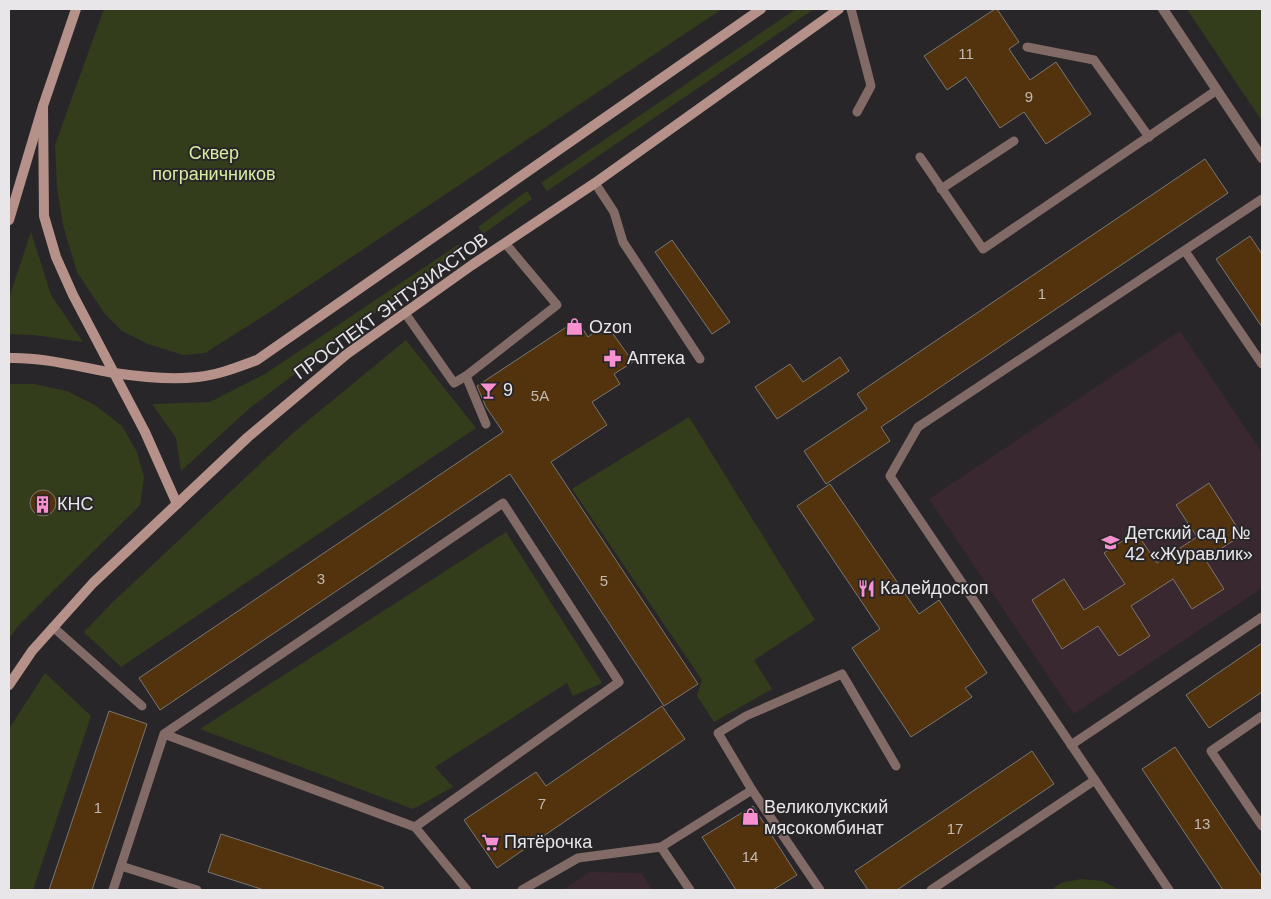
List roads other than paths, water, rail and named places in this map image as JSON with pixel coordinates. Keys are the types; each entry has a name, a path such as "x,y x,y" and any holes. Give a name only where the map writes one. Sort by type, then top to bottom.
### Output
{"main road":[{"path":"9,220 43,106 76,9"},
{"name":"ПРОСПЕКТ ЭНТУЗИАСТОВ","path":"9,358 24,358 115,373 164,378 198,377 228,371 257,360 761,9"},
{"name":"ПРОСПЕКТ ЭНТУЗИАСТОВ","path":"9,685 32,651 93,583 248,437 347,354 505,243 595,183 840,9"},
{"path":"43,106 44,216 56,256 73,295 145,432 177,504"}],"street":[{"path":"1163,9 1262,158"}],"lane":[{"path":"851,9 871,86 857,112"},
{"path":"1027,47 1094,60 1149,137"},
{"path":"920,157 983,250 1217,90"},
{"path":"941,189 1014,141"},
{"path":"595,183 614,212 623,242 700,359"},
{"path":"1169,890 890,476 918,427 1262,199"},
{"path":"405,313 454,383 466,376 557,305 505,243"},
{"path":"1186,251 1262,364"},
{"path":"466,376 486,424"},
{"path":"114,890 164,734 504,503 619,682 415,827"},
{"path":"1071,745 1262,617"},
{"path":"53,628 142,706"},
{"path":"820,890 752,790 718,733 746,716 842,674 896,766"},
{"path":"1262,716 1210,751 1262,826"},
{"path":"164,734 415,827 467,890"},
{"path":"931,890 1095,780"},
{"path":"522,890 578,858 661,847 752,790"},
{"path":"661,847 690,890"},
{"path":"122,866 197,890"}],"place":[{"name":"Ozon","path":"575,327"},
{"name":"Аптека","path":"613,358"},
{"name":"9","path":"489,390"},
{"name":"КНС","path":"43,504"},
{"name":"Детский сад № 42 «Журавлик»","path":"1111,543"},
{"name":"Калейдоскоп","path":"866,588"},
{"name":"Великолукский мясокомбинат","path":"750,817"},
{"name":"Пятёрочка","path":"490,842"}],"park label":[{"name":"Сквер пограничников","path":"214,163"}]}
